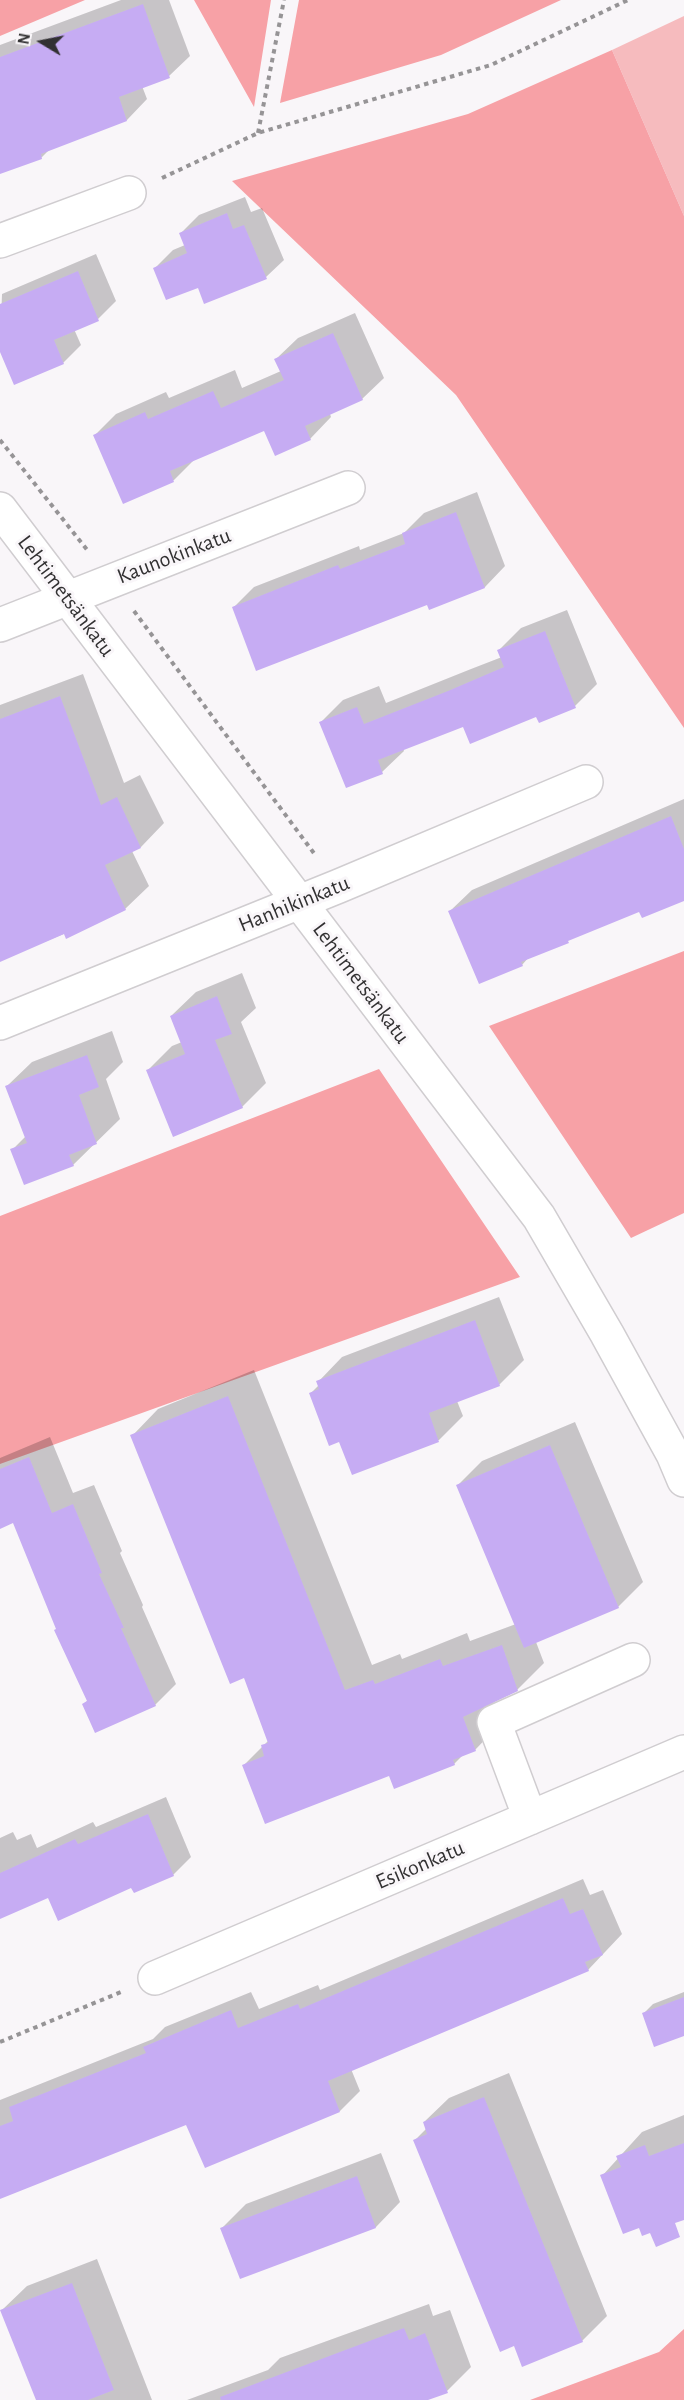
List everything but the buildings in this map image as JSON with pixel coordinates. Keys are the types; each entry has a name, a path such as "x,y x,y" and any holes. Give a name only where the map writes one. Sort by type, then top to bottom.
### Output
{"street":[{"path":"0,241 129,192"},
{"name":"Kaunokinkatu","path":"0,625 66,597 348,488"},
{"name":"Lehtimetsänkatu","path":"0,509 539,1217 608,1334 673,1454 684,1480"},
{"name":"Hanhikinkatu","path":"0,1023 300,902 586,782"},
{"path":"530,1818 494,1722 633,1660"},
{"name":"Esikonkatu","path":"155,1978 684,1752"}],"path":[{"path":"258,133 284,0"},
{"path":"129,192 258,133 491,65 628,0"},
{"path":"0,2042 155,1978"}],"shaded area":[{"path":"0,0 85,0 0,36"},
{"path":"194,0 271,0 254,107"},
{"path":"299,0 561,0 441,55 280,103"},
{"path":"684,16 684,216 612,50"},
{"path":"612,50 684,216 684,728 456,395 232,181 468,114"},
{"path":"684,951 684,1213 631,1238 489,1026"},
{"path":"379,1069 520,1277 0,1464 0,1216"},
{"path":"684,2329 684,2400 530,2400 659,2352"}]}
